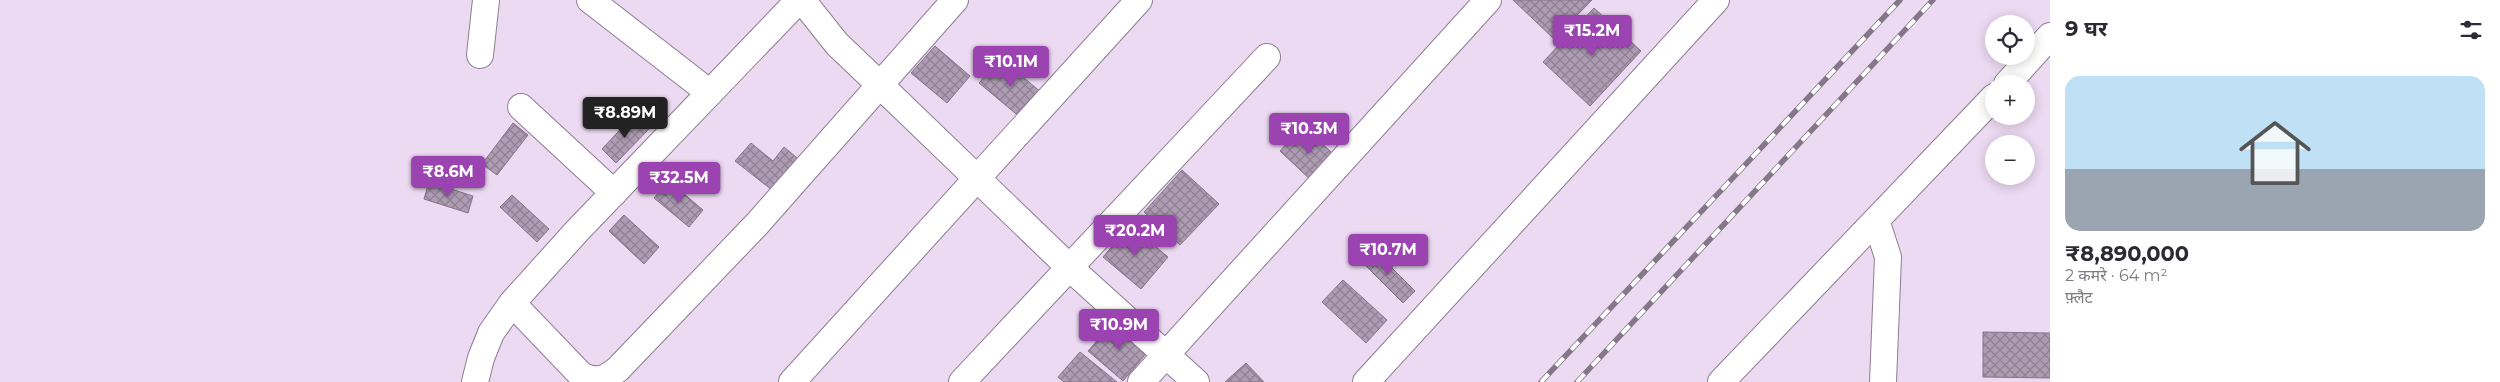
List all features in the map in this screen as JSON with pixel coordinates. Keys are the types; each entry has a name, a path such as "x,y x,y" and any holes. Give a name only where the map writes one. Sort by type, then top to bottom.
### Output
{"street":[{"path":"480,54 486,0"},
{"path":"590,0 710,93"},
{"path":"475,382 481,358 491,333 512,303 614,193 800,0 837,44 1070,268 1196,382"},
{"path":"512,303 582,376 592,382 604,380 618,369 757,224 955,0"},
{"path":"792,382 1139,0"},
{"path":"1141,382 1488,0"},
{"path":"1366,382 1716,0"},
{"path":"2015,75 2050,36"},
{"path":"962,382 1267,57"},
{"path":"1721,382 1985,106"},
{"path":"521,107 614,193"},
{"path":"1876,220 1888,257 1883,382"}],"building":[{"path":"1513,0 1592,0 1554,39"},
{"path":"1594,8 1641,51 1590,106 1543,62"},
{"path":"935,46 970,76 947,103 911,73"},
{"path":"1000,58 1042,93 1021,118 979,83"},
{"path":"634,115 649,129 616,163 602,149"},
{"path":"513,123 528,135 497,175 482,164"},
{"path":"1302,126 1338,158 1314,183 1280,151"},
{"path":"751,143 773,161 784,147 802,162 777,194 735,161"},
{"path":"1182,170 1219,204 1180,245 1144,212"},
{"path":"669,181 703,210 689,227 654,198"},
{"path":"429,182 473,196 468,213 424,199"},
{"path":"512,195 549,229 537,242 500,207"},
{"path":"624,215 659,247 644,264 609,231"},
{"path":"1130,225 1168,257 1141,289 1103,257"},
{"path":"1372,248 1415,291 1403,303 1360,260"},
{"path":"1343,280 1387,320 1366,343 1322,302"},
{"path":"1114,321 1149,350 1123,381 1088,351"},
{"path":"1983,332 2050,333 2050,378 1983,377"},
{"path":"1080,352 1117,382 1064,382 1058,377"},
{"path":"1246,363 1264,382 1225,382"}],"railway":[{"path":"1541,382 1900,0"},
{"path":"1577,382 1933,0"}]}
